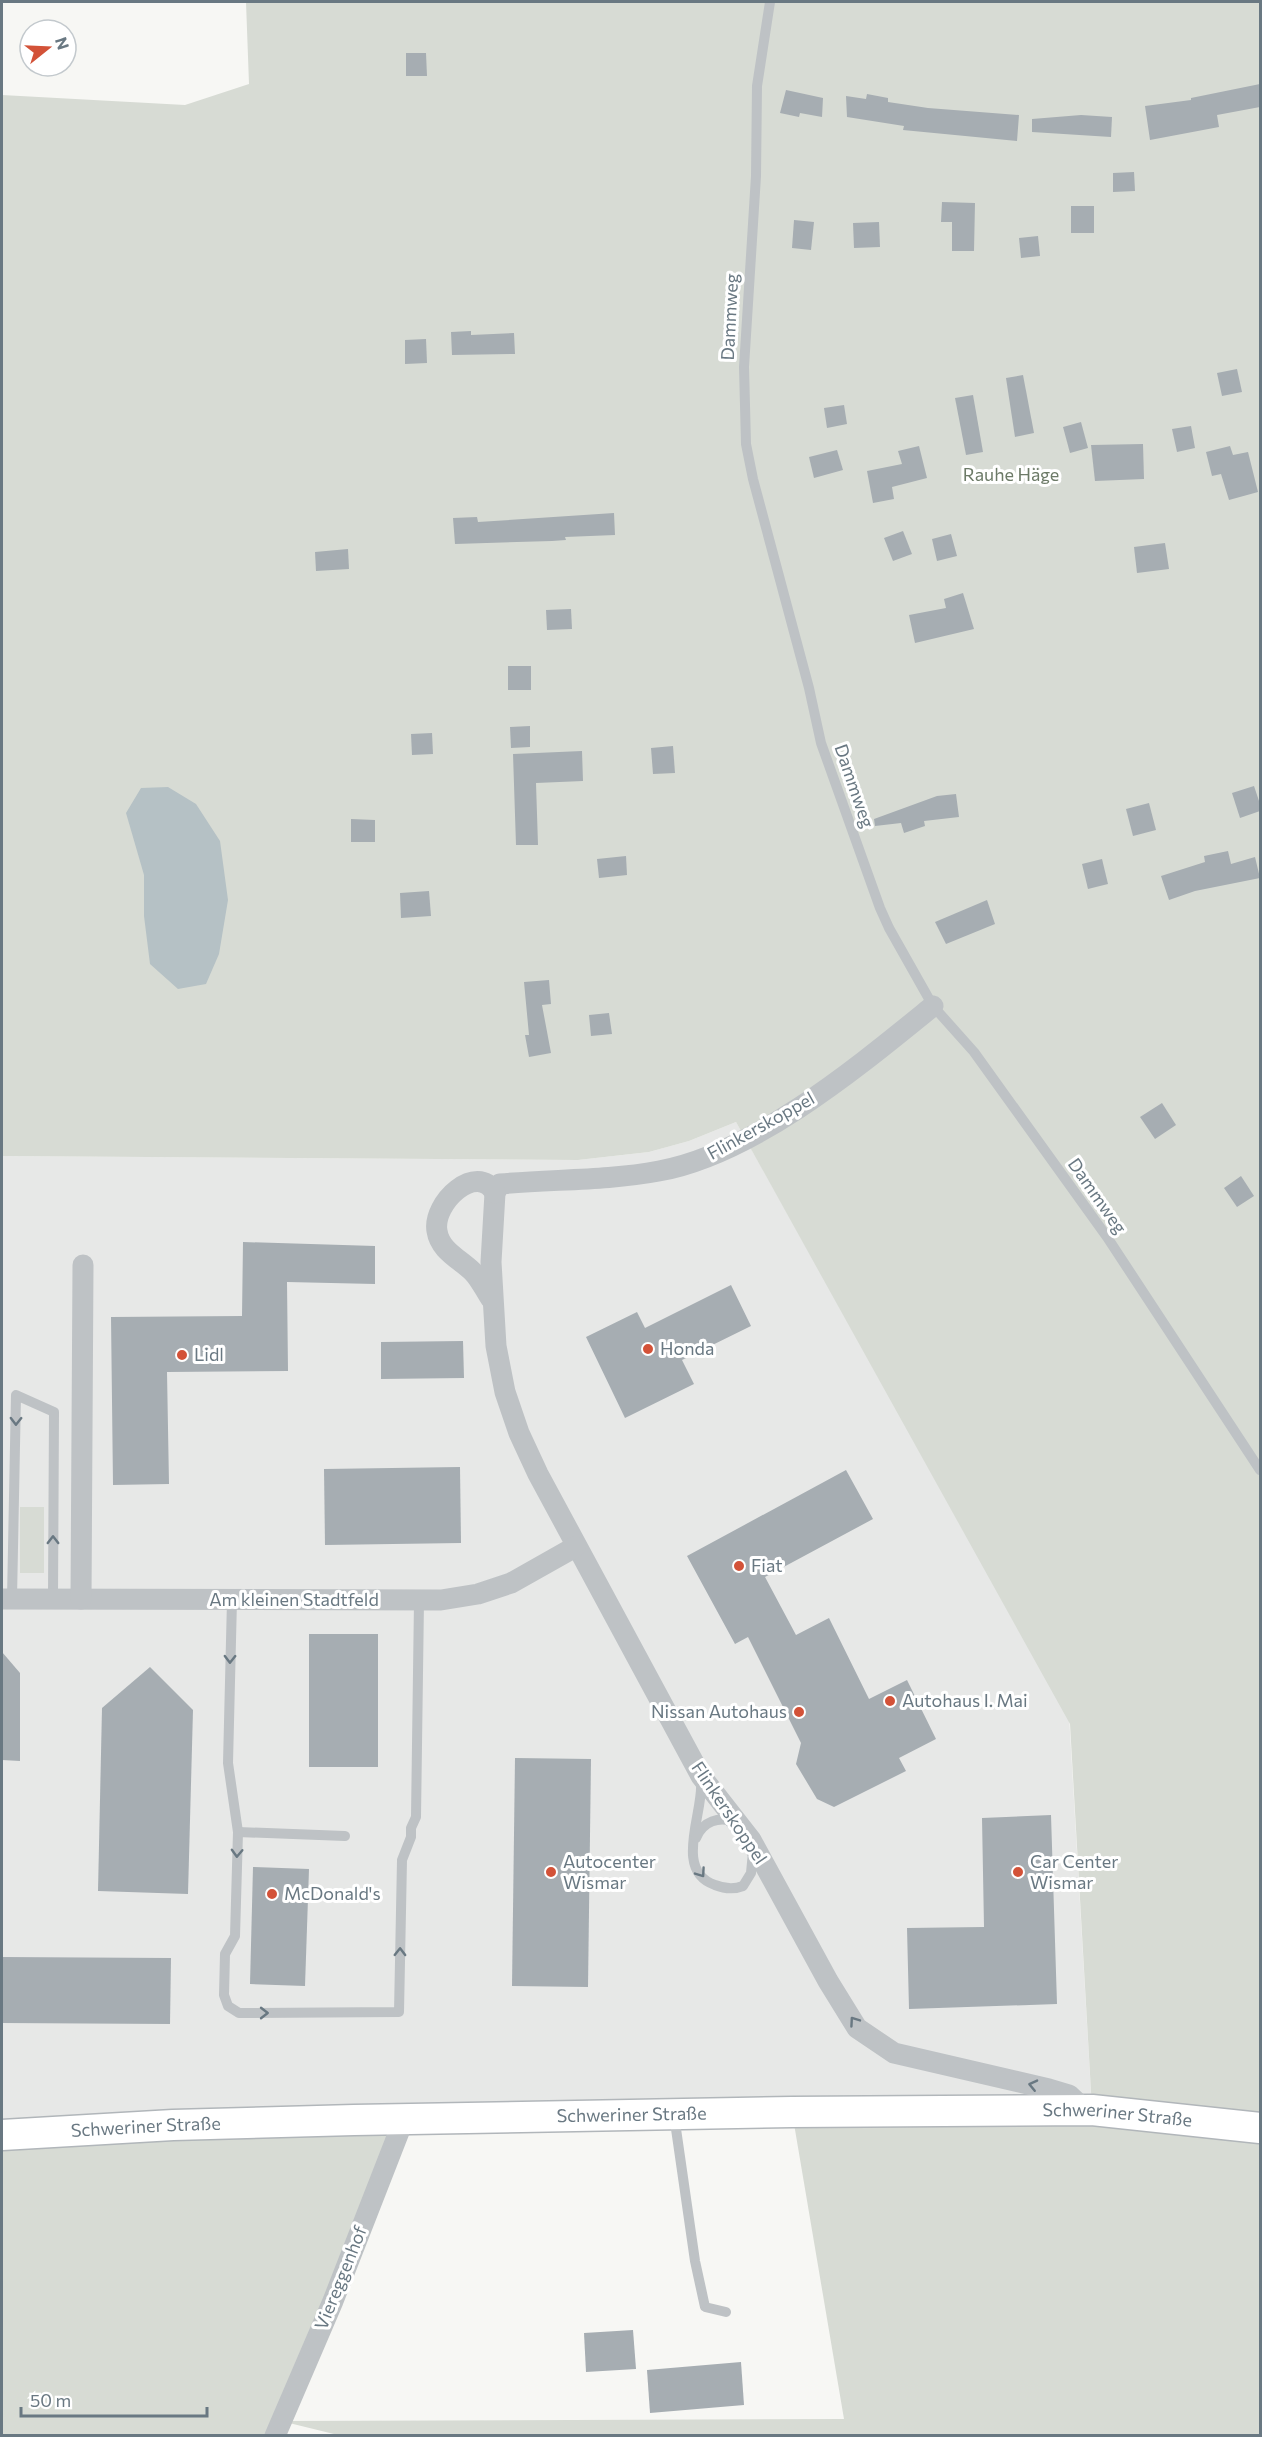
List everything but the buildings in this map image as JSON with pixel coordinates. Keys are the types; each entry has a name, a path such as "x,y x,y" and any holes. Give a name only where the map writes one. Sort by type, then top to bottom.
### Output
{"main road":[{"name":"Schweriner Straße","path":"2,2135 173,2125 404,2119 792,2112 1085,2110 1260,2128"}],"street":[{"name":"Flinkerskoppel","path":"933,1005 839,1080 784,1116 724,1149 690,1163 661,1171 621,1177 500,1184 495,1193 490,1262 496,1346 505,1392 519,1433 576,1547 701,1776 751,1840 828,1981 857,2028 894,2053 1049,2089 1069,2096 1085,2110"},
{"name":"Flinkerskoppel","path":"492,1302 475,1274 451,1256 443,1245 437,1231 437,1218 444,1203 464,1185 484,1182 490,1185 495,1193"},
{"path":"81,1599 83,1265"},
{"name":"Am kleinen Stadtfeld","path":"7,1599 441,1600 478,1594 511,1583 576,1547"},
{"name":"Viereggenhof","path":"275,2436 333,2301 404,2119"}],"lane":[{"name":"Dammweg","path":"770,2 757,86 756,176 744,367 746,444 753,479 810,688 821,743 837,792 880,908 933,1005 974,1052 1107,1237 1260,1470"},
{"path":"7,1599 16,1395 54,1412 53,1598"},
{"path":"232,1600 228,1763 238,1832 235,1936 225,1953 224,1980 228,2006 239,2013 399,2012 402,1860 411,1837 416,1811 419,1600"},
{"path":"701,1776 701,1803 693,1846 694,1860 703,1878 716,1886 732,1889 743,1886 753,1866 751,1840"},
{"path":"693,1846 704,1826 714,1821 728,1819 738,1823"},
{"path":"238,1832 345,1836"},
{"path":"674,2115 695,2261 705,2307 726,2312"}],"shaded area":[{"path":"168,787 196,804 220,841 228,900 219,954 206,984 178,989 150,964 144,916 144,875 126,813 141,788"},
{"path":"736,1122 1069,1715 1092,2110 2,2137 2,1156 578,1160 649,1152 689,1141"}],"green space":[{"name":"Rauhe Häge","path":"246,2 1260,2 1260,2435 342,2436 281,2421 844,2419 792,2112 1092,2109 1070,1724 736,1122 689,1141 649,1152 578,1160 2,1156 2,95 185,105 249,84"},
{"path":"20,1507 44,1507 44,1573 20,1573"},
{"path":"399,2127 275,2435 2,2435 2,2131"}],"place":[{"name":"Honda","path":"648,1349"},
{"name":"Lidl","path":"182,1355"},
{"name":"Fiat","path":"739,1566"},
{"name":"Autohaus I. Mai","path":"890,1701"},
{"name":"Nissan Autohaus","path":"799,1712"},
{"name":"Autocenter Wismar","path":"551,1872"},
{"name":"Car Center Wismar","path":"1018,1872"},
{"name":"McDonald's","path":"272,1894"}]}
